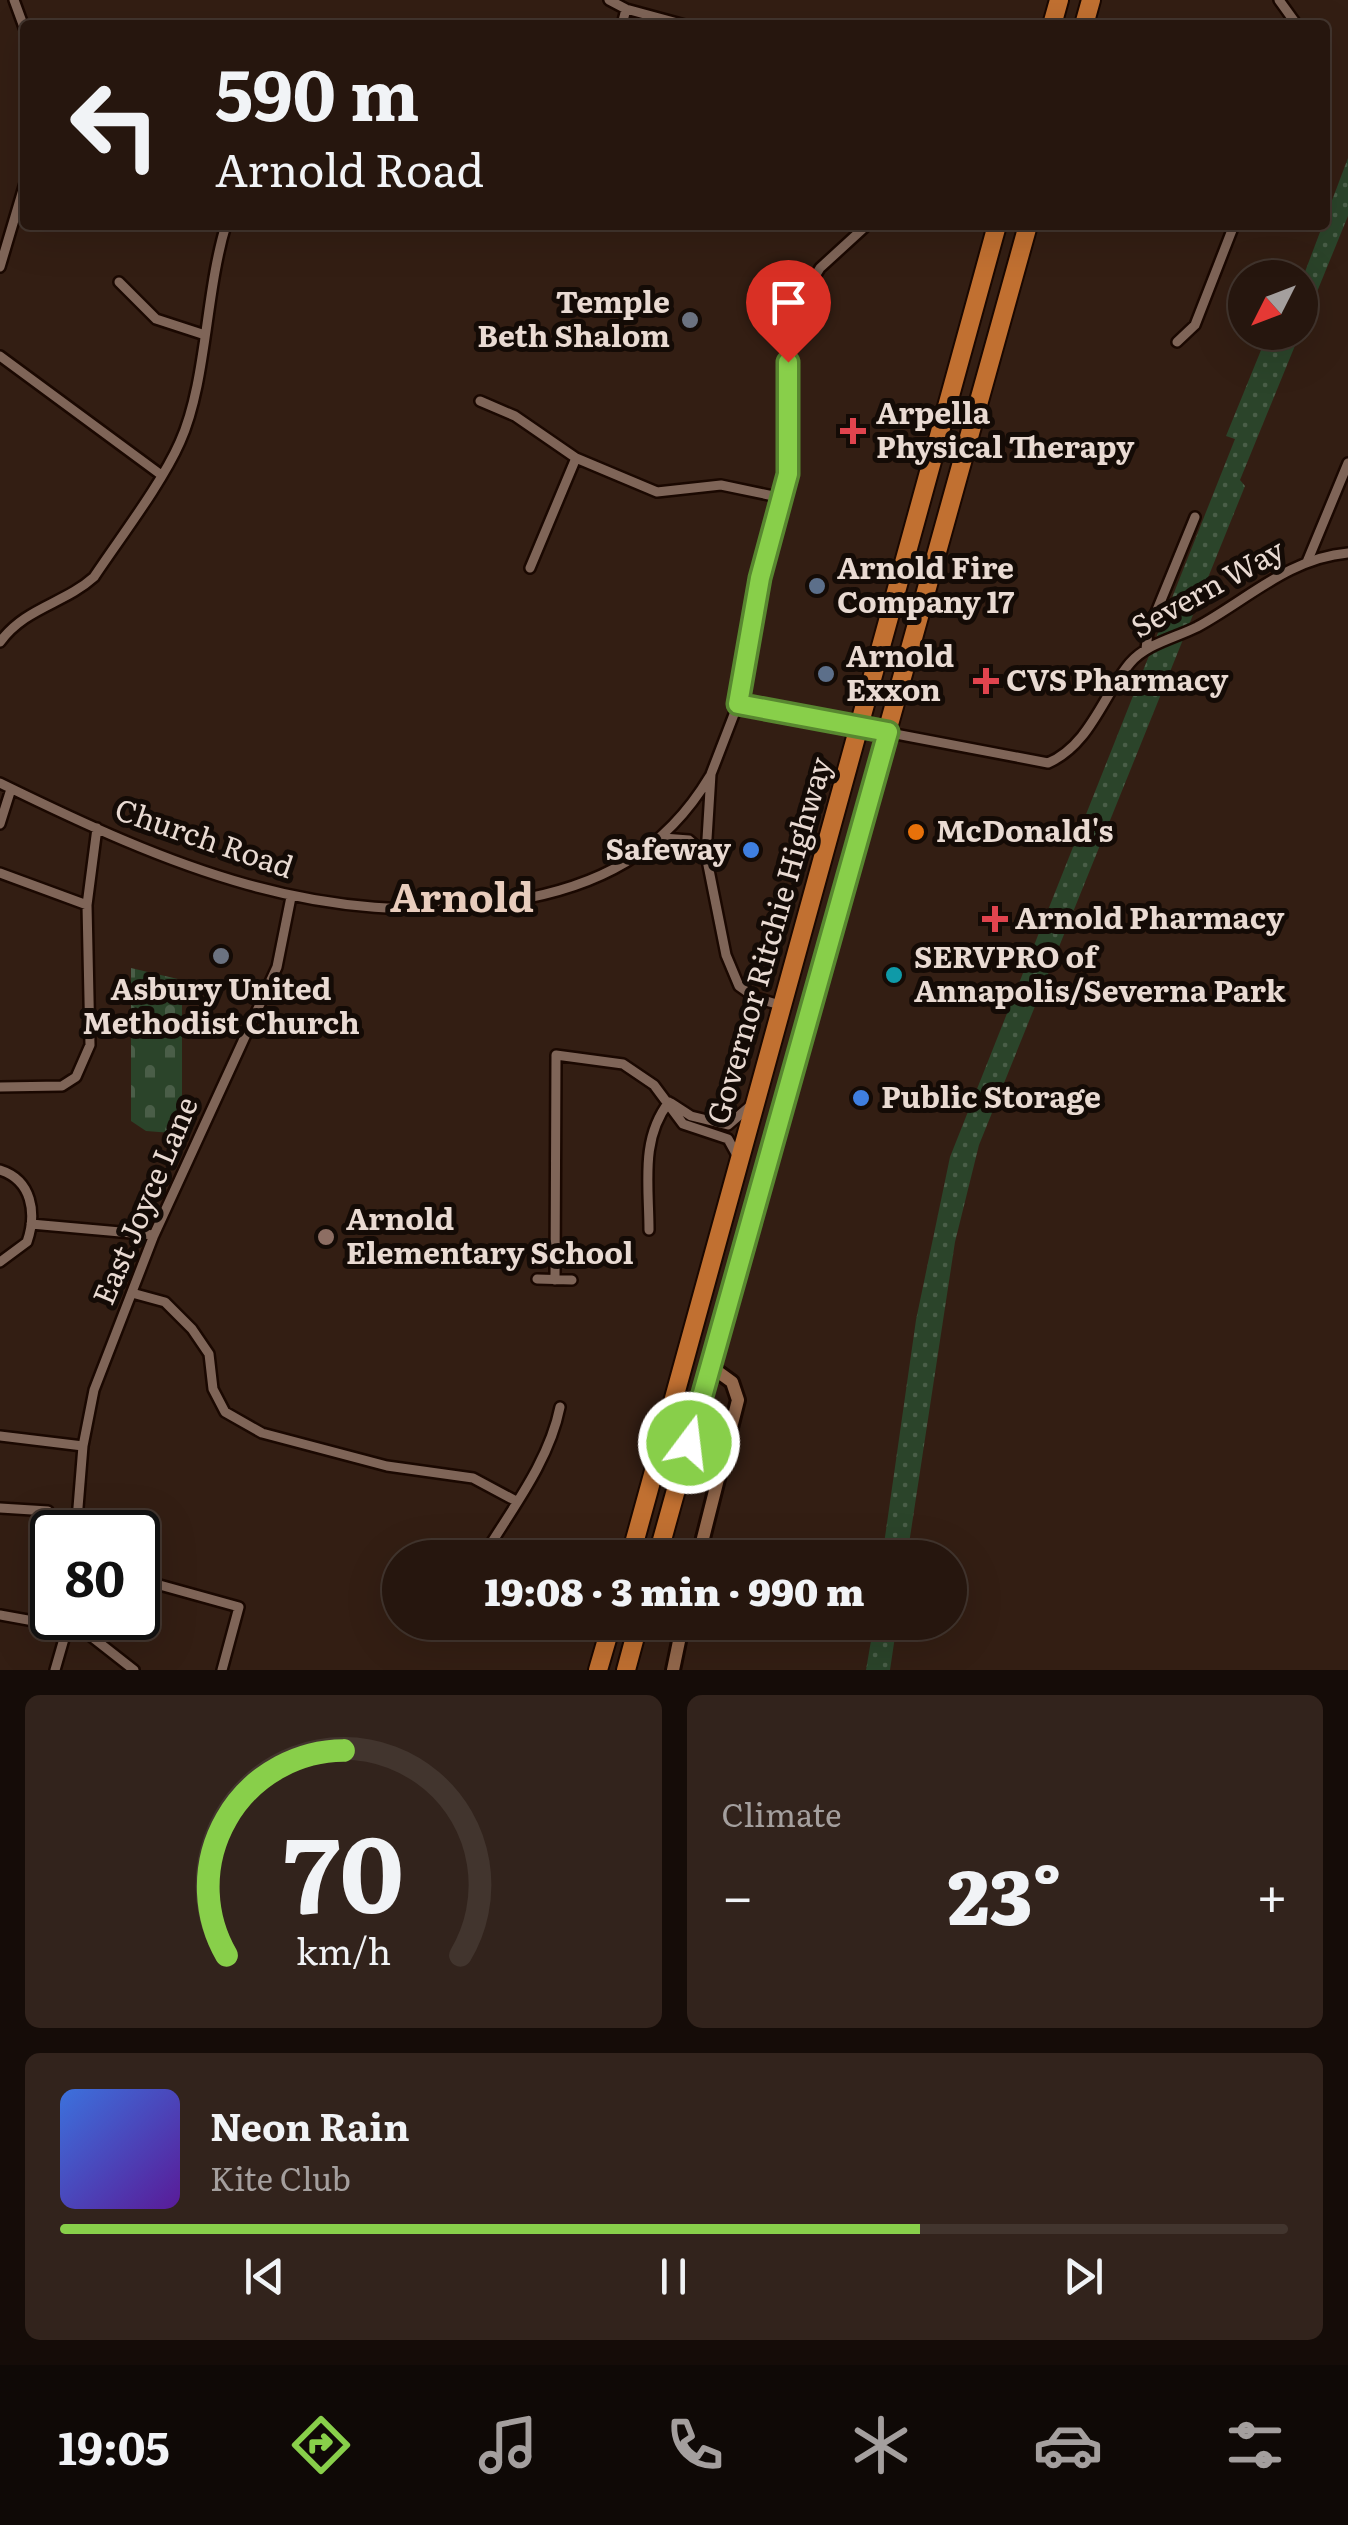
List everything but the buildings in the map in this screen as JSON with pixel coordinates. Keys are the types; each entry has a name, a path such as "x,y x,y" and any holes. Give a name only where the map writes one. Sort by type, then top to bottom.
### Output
{"highway":[{"name":"Governor Ritchie Highway","path":"635,1540 996,230"},
{"name":"Governor Ritchie Highway","path":"662,1540 1027,230"},
{"path":"692,1332 695,1354 710,1366"},
{"path":"598,1670 607,1640"},
{"path":"626,1670 634,1640"}],"street":[{"path":"610,0 626,10 665,20"},
{"path":"623,20 626,10"},
{"path":"0,267 20,200"},
{"path":"0,642 30,611 78,591 94,577 180,443 194,398 210,280 225,230"},
{"path":"780,1005 756,998 733,977 710,891 706,854 711,774 738,704 760,578 788,474 789,340 794,309 820,268 862,230"},
{"path":"1176,342 1194,325 1232,230"},
{"path":"119,282 156,319 202,334"},
{"path":"0,356 160,474"},
{"path":"480,401 516,416 576,458 656,492 721,485 782,498"},
{"path":"530,568 576,458"},
{"path":"1307,562 1348,463"},
{"path":"1146,650 1148,632 1196,517"},
{"name":"Severn Way","path":"888,732 1042,764 1055,760 1075,742 1131,662 1146,650 1196,627 1307,562 1348,553"},
{"path":"738,704 888,732"},
{"name":"Church Road","path":"0,783 186,865 292,897 351,908 422,912 541,896 605,876 662,838 694,802 711,774"},
{"path":"0,824 11,789"},
{"path":"0,1087 62,1086 84,1064 90,1045 87,905 96,828"},
{"path":"662,838 689,840 706,854"},
{"path":"0,873 87,905"},
{"name":"East Joyce Lane","path":"78,1510 83,1446 94,1390 154,1235 277,966 292,897"},
{"path":"555,1280 556,1054 623,1064 654,1085 683,1124 728,1139 738,1156"},
{"path":"669,1102 692,1116 728,1125 752,1104"},
{"path":"649,1230 648,1141 656,1118 669,1102"},
{"path":"0,1170 14,1176 29,1195 31,1224 20,1250 0,1262"},
{"path":"31,1224 154,1235"},
{"path":"537,1280 572,1280"},
{"path":"132,1292 165,1302 192,1329 209,1354 214,1389 225,1412 262,1433 386,1466 473,1478 516,1500"},
{"path":"703,1540 738,1400 732,1382 710,1366"},
{"path":"493,1540 554,1432 560,1406"},
{"path":"0,1436 83,1446"},
{"path":"0,1508 30,1510"},
{"path":"160,1585 240,1606 222,1670"},
{"path":"0,1615 30,1618"},
{"path":"55,1670 64,1640"},
{"path":"96,1640 134,1670"},
{"path":"674,1670 680,1640"}],"green space":[{"path":"1348,158 1348,216 1318,289 1318,260 1309,260 1321,230 1330,230 1330,206"},
{"path":"1261,350 1293,350 1240,480 1245,486 979,1145 955,1242 910,1540 885,1540 916,1320 950,1157 1235,439 1226,436"},
{"path":"131,968 182,980 182,1123 172,1133 146,1131 131,1121"},
{"path":"871,1640 894,1640 890,1670 866,1670"}],"place":[{"name":"Temple Beth Shalom","path":"690,320"},
{"name":"Arpella Physical Therapy","path":"853,431"},
{"name":"Arnold Fire Company 17","path":"817,586"},
{"name":"Arnold Exxon","path":"826,674"},
{"name":"CVS Pharmacy","path":"986,681"},
{"name":"McDonald's","path":"916,832"},
{"name":"Safeway","path":"751,850"},
{"name":"Arnold Pharmacy","path":"995,919"},
{"name":"Asbury United Methodist Church","path":"221,956"},
{"name":"SERVPRO of Annapolis/Severna Park","path":"894,975"},
{"name":"Public Storage","path":"861,1098"},
{"name":"Arnold Elementary School","path":"326,1237"}],"district":[{"name":"Arnold","path":"462,898"}],"route":[{"path":"689,1443 888,732 738,704 760,578 788,474 788,362"}]}
